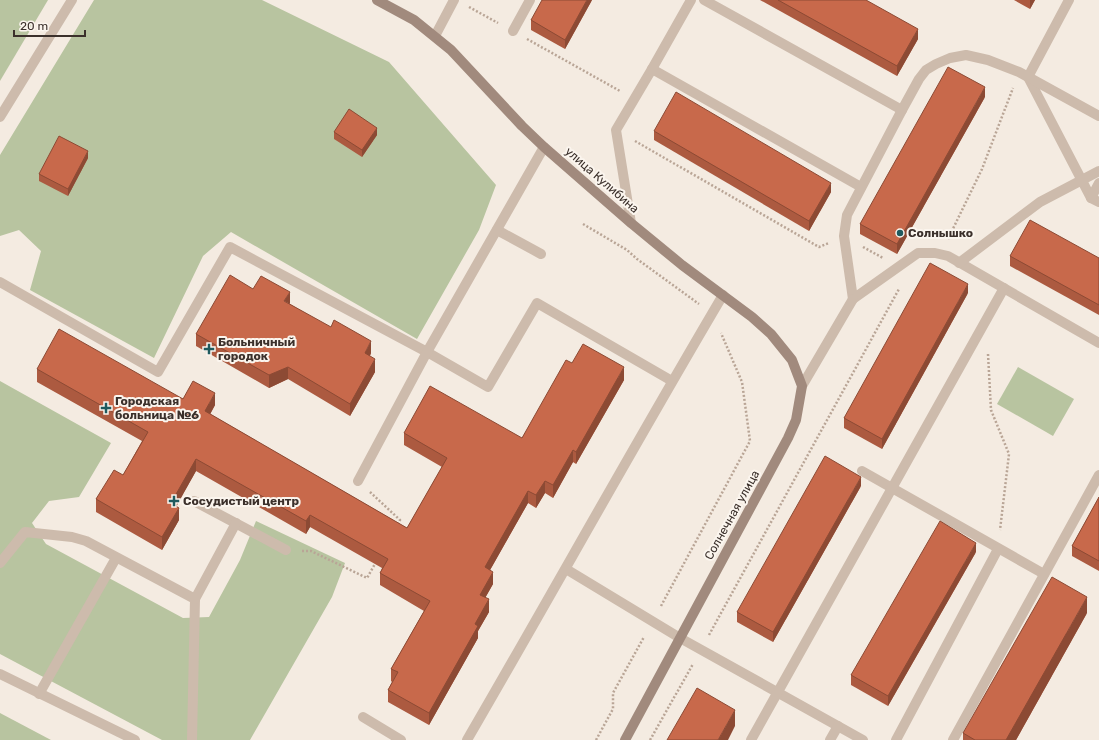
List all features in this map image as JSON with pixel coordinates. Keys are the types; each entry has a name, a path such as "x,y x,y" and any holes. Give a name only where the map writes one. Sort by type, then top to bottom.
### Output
{"street":[{"path":"0,117 72,0"},
{"name":"улица Кулибина","path":"377,0 414,20 435,36 451,50 544,147 631,223 682,265 752,317 771,334 792,360 802,386"},
{"path":"513,31 530,0"},
{"path":"631,223 616,130 691,0"},
{"path":"704,0 902,110"},
{"path":"1023,75 1069,0"},
{"path":"435,36 459,2"},
{"path":"1099,116 1023,75 988,60 966,55 950,58 936,64 926,70 919,79 902,110 847,214 844,236 853,299 918,253 941,254 948,256 1099,343"},
{"path":"652,69 861,187"},
{"path":"1023,75 1081,180 1095,200"},
{"path":"358,481 427,352 544,147"},
{"path":"959,263 1040,202 1099,171"},
{"path":"1095,200 1099,183"},
{"path":"498,230 541,254"},
{"path":"0,282 158,372 230,247 427,352 488,387 537,303 672,381"},
{"path":"751,740 1004,288"},
{"path":"467,740 672,381 723,295"},
{"name":"Солнечная улица","path":"625,740 788,438 796,420 802,386 853,299"},
{"path":"862,471 1044,574"},
{"path":"953,740 1099,475"},
{"path":"194,501 286,550"},
{"path":"192,740 195,599 236,523"},
{"path":"0,563 25,532 72,537 86,541 195,599"},
{"path":"896,740 998,549"},
{"path":"39,694 116,558"},
{"path":"566,569 680,638 864,740"},
{"path":"0,674 135,740"},
{"path":"363,717 401,740"},
{"path":"830,740 838,726"}],"path":[{"path":"459,2 572,63 634,100"},
{"path":"941,254 982,169 1023,75"},
{"path":"616,130 819,248 844,236 908,272 701,650 650,740"},
{"path":"583,224 628,250 637,259 712,314 742,382 750,441 613,693 613,709 596,740"},
{"path":"988,350 992,410 1010,454 998,549"},
{"path":"358,481 400,520 396,527"},
{"path":"286,550 311,551 367,578 378,559"}],"green space":[{"path":"0,0 48,0 0,81"},
{"path":"94,0 262,0 389,62 496,185 479,230 417,339 231,232 203,256 154,358 30,290 41,251 19,230 0,236 0,155"},
{"path":"1018,367 1074,399 1053,436 997,404"},
{"path":"0,381 111,443 79,497 49,501 32,523 46,544 183,618 209,617 240,560 256,521 345,563 332,597 250,740 162,740 0,654"},
{"path":"0,713 51,740 0,740"}],"building":[{"path":"542,0 587,0 565,40 531,20"},
{"path":"778,0 866,0 918,29 897,66"},
{"path":"948,67 985,87 897,244 860,224"},
{"path":"676,92 831,183 809,221 654,131"},
{"path":"349,109 377,128 362,150 334,132"},
{"path":"59,136 88,151 68,189 39,174"},
{"path":"1030,220 1099,258 1099,305 1010,256"},
{"path":"930,263 968,284 882,439 844,418"},
{"path":"230,275 253,289 261,276 290,292 284,301 331,327 334,320 371,341 365,353 375,359 350,404 288,367 269,375 196,334"},
{"path":"59,329 183,399 193,381 215,393 205,411 407,528 447,458 404,433 430,386 522,438 566,360 572,363 583,344 624,367 576,452 573,450 553,485 545,481 536,495 528,491 485,567 493,572 480,595 489,599 475,624 478,626 429,713 388,690 398,672 391,669 430,601 380,573 388,559 310,515 306,521 196,459 171,503 179,508 162,537 96,499 114,470 123,475 148,432 37,369"},
{"path":"825,456 861,477 773,632 737,612"},
{"path":"1099,497 1099,561 1072,546"},
{"path":"940,521 976,543 888,696 851,675"},
{"path":"1052,577 1087,597 1006,740 975,740 963,733"},
{"path":"697,688 735,710 718,740 667,740"}],"place":[{"name":"Солнышко","path":"900,233"},
{"name":"Больничный городок","path":"209,349"},
{"name":"Городская больница №6","path":"106,408"},
{"name":"Сосудистый центр","path":"174,501"}]}
